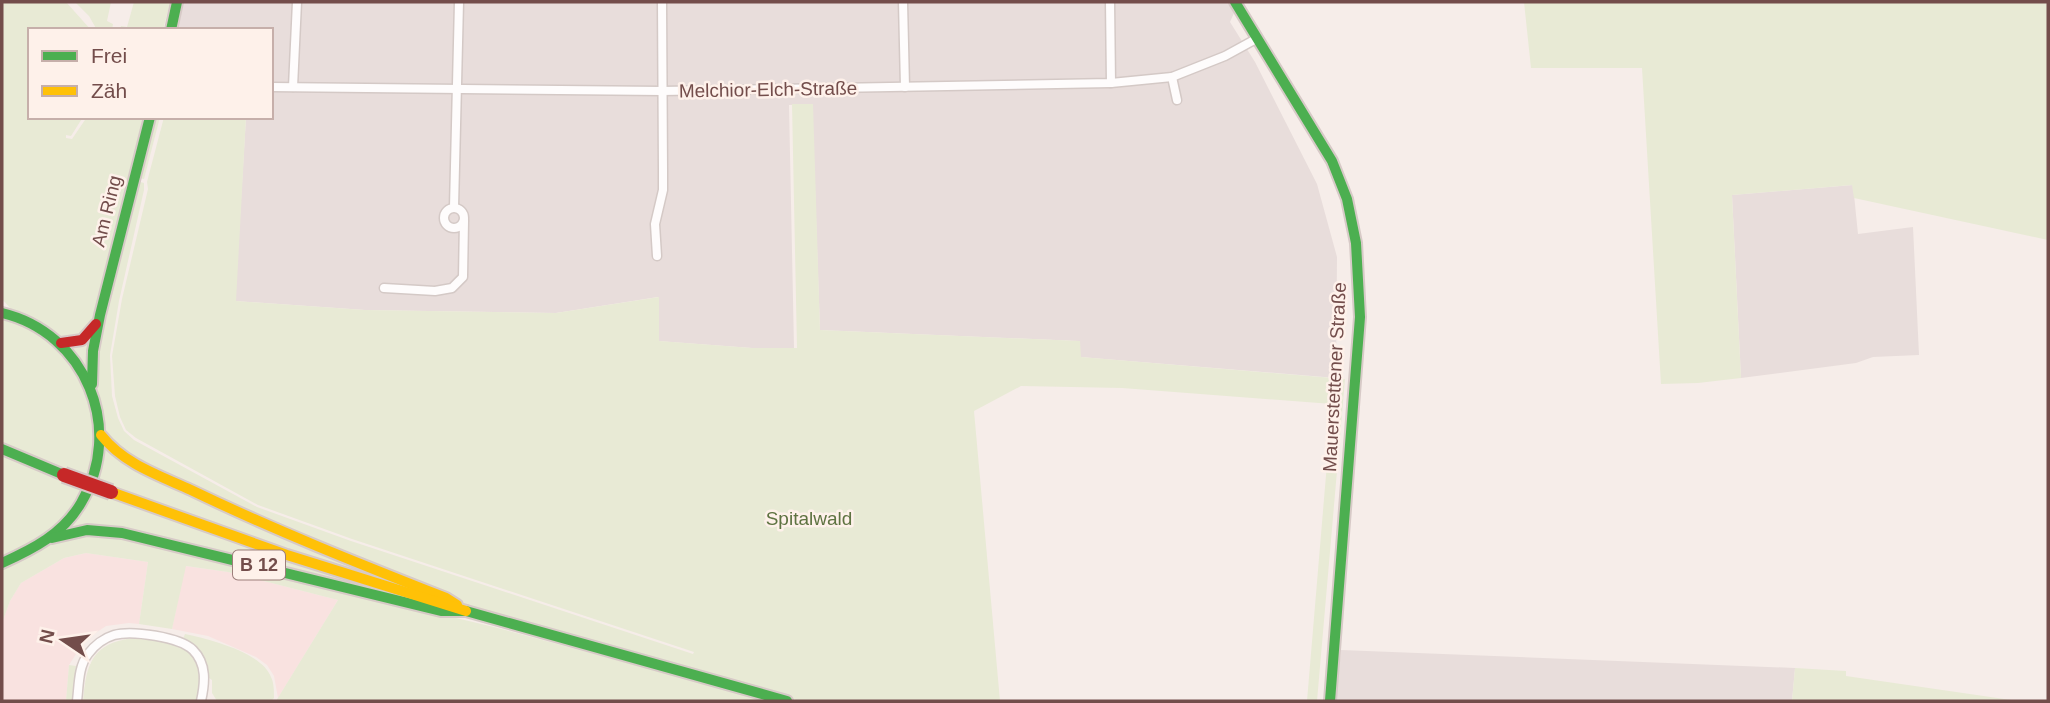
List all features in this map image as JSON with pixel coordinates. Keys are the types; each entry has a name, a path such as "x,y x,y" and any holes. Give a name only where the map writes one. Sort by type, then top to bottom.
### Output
{"main road":[{"path":"171,28 177,2"},
{"name":"Mauerstettener Straße","path":"1235,2 1331,159 1347,197 1356,244 1360,317 1330,701"},
{"name":"Am Ring","path":"92,387 93,351 100,315 149,119"},
{"path":"2,303 8,314 42,329 61,343 78,363 92,387 101,435 99,458 86,498 79,510 52,538 28,553 2,562"},
{"name":"Am Ring","path":"61,343 74,343 87,337 100,315"},
{"path":"101,435 117,453 197,494 318,548 446,598 466,611"},
{"name":"B 12","path":"2,449 64,475 271,551 466,611 787,701"},
{"name":"B 12","path":"52,538 94,528 441,611 466,611"}],"street":[{"path":"293,87 297,2"},
{"path":"454,207 459,2"},
{"path":"657,256 655,224 663,190 662,2"},
{"path":"903,2 905,87"},
{"path":"1110,2 1111,83"},
{"name":"Melchior-Elch-Straße","path":"273,87 662,91 1111,83 1172,77 1225,56 1256,39"},
{"path":"1172,77 1177,100"},
{"path":"384,288 435,291 452,288 463,277 464,220 463,212 454,207 444,214 446,224 451,228 458,228 464,220"},
{"path":"77,701 86,656 102,641 116,635 155,636 181,642 192,649 204,672 201,701"}],"shaded area":[{"path":"179,2 1228,2 1234,13 1230,22 1255,62 1317,184 1337,257 1336,378 1080,357 1079,341 820,330 812,104 789,105 794,348 752,348 658,341 658,297 556,313 365,310 235,301 246,119 273,119 273,28 173,28"},
{"path":"1853,185 1858,234 1913,227 1919,355 1873,357 1856,363 1741,378 1732,195"},
{"path":"86,553 148,562 139,624 106,626 85,640 69,665 66,701 2,701 2,623 10,601 21,583 64,558"},
{"path":"185,566 228,572 338,600 278,698 274,676 267,665 256,657 208,636 172,629"},
{"path":"1341,650 1795,668 1792,701 1336,701"}],"green space":[{"path":"2,2 66,2 89,28 28,28 28,119 82,119 71,136 66,135 66,138 72,139 86,119 146,119 98,314 86,336 63,341 13,311 2,299"},
{"path":"75,2 111,2 107,21 113,24 112,28 96,28 89,16"},
{"path":"134,2 170,2 164,28 120,28 127,27"},
{"path":"1524,2 2048,2 2048,240 1854,198 1852,185 1732,195 1741,378 1661,384 1642,68 1531,68"},
{"name":"Spitalwald","path":"792,104 813,104 820,330 1080,341 1081,357 1345,379 1317,701 1307,701 1332,404 1122,388 1021,386 974,411 1000,701 800,701 468,605 447,594 319,547 118,450 104,434 103,414 95,386 95,351 137,181 144,183 144,190 110,355 112,396 118,418 124,431 134,440 257,507 351,541 693,654 694,652 352,539 258,505 126,430 115,396 112,356 122,299 148,189 147,182 163,119 246,119 236,301 365,310 556,313 659,297 659,341 752,348 797,348"},
{"path":"153,119 159,119 144,179 138,178"},
{"path":"2,317 28,327 50,341 68,359 81,379 91,402 95,426 95,453 89,480 2,445"},
{"path":"95,329 89,377 67,345"},
{"path":"103,444 416,593 96,483"},
{"path":"2,453 86,488 76,507 40,542 2,558"},
{"path":"93,491 374,588 123,530 64,531 82,511"},
{"path":"94,532 494,627 768,701 276,701 338,600 228,572 186,566 172,629 139,624 148,562 86,553 64,558 21,583 10,601 2,623 2,567 29,557 54,542"},
{"path":"185,634 233,648 257,660 271,677 274,698 271,701 217,701 212,693 212,680 204,660 193,646 183,639"},
{"path":"133,638 165,642 186,650 198,669 198,701 83,701 86,676 94,657 108,645"},
{"path":"69,665 76,666 73,701 66,701"},
{"path":"1795,668 1846,671 1846,676 2018,701 1792,701"}],"traffic: fast":[{"path":"171,28 177,2"},
{"path":"1235,2 1332,161 1347,199 1356,243 1360,317 1330,701"},
{"path":"92,384 93,351 100,315 149,119"},
{"path":"2,313 31,324 56,341 76,362 90,388 97,416 99,445 94,474 74,514 46,539 2,563"},
{"path":"2,449 64,475"},
{"path":"52,538 87,530 122,533 441,611 466,611 787,701"}],"traffic: slow":[{"path":"101,435 120,454 154,474 285,533 446,598 457,605"},
{"path":"111,492 287,555 466,611"}],"traffic: jam":[{"path":"61,343 82,340 96,324"},
{"path":"64,475 111,492"}]}
